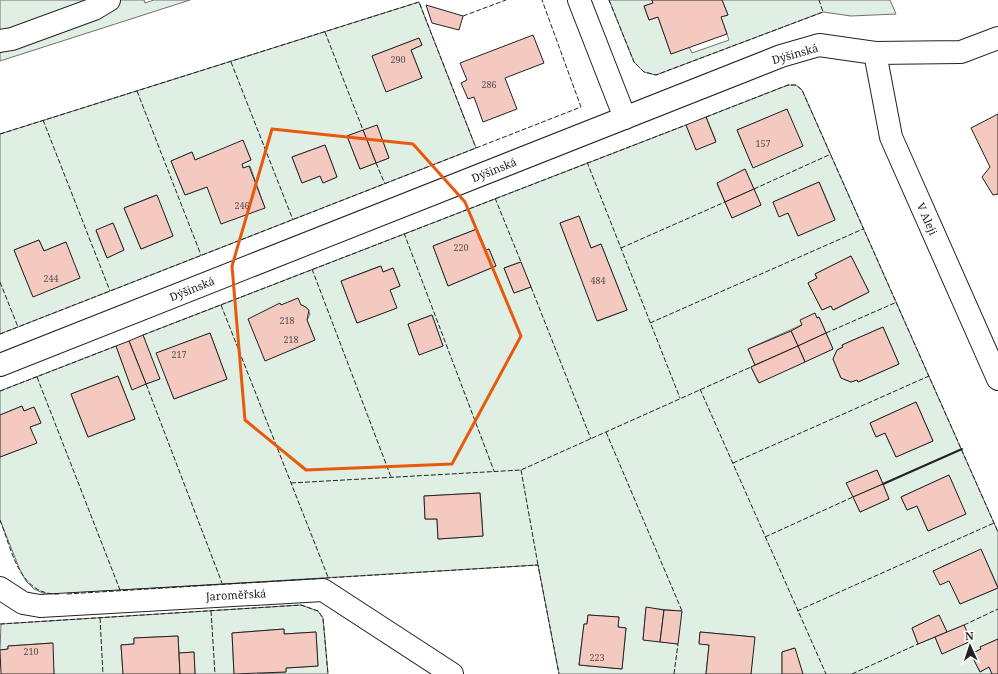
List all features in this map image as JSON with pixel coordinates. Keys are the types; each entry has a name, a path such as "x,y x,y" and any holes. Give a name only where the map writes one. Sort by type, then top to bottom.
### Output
{"street":[{"path":"0,41 12,39 87,12 109,0"},
{"path":"579,0 625,118"},
{"name":"Dýšinská","path":"0,365 781,56 819,45 876,53 962,52 998,38"},
{"name":"V Aleji","path":"876,53 891,137 998,379"},
{"name":"Jaroměřská","path":"0,588 23,603 40,606 323,590 452,674"}],"highlighted area":[{"path":"272,129 413,144 465,202 521,336 452,464 306,470 245,420 232,266"}],"green space":[{"path":"0,0 144,0 145,3 154,0 190,0 0,61"},
{"path":"609,0 652,0 653,3 644,6 649,20 658,17 671,54 689,47 692,53 729,40 721,17 728,15 722,0 890,0 896,14 851,16 823,12 656,75 644,72 634,62"},
{"path":"419,2 476,148 0,334 0,134","holes":["419,38 422,45 411,50 422,78 372,56","377,126 389,158 360,169 347,136","243,141 251,160 242,164 243,168 250,166 265,208 207,187 185,195 171,161 192,152 195,160","325,145 337,177 323,183 320,176 302,183 292,157","156,195 173,236 141,249 124,208","113,223 124,250 107,258 96,231","39,240 44,251 66,242 33,296 14,250"]},
{"path":"788,85 796,85 802,90 998,532 998,587 981,550 943,566 960,604 998,588 998,639 980,647 981,649 971,654 980,672 989,667 992,674 803,674 794,648 782,652 782,674 751,674 754,637 700,632 699,643 709,645 706,674 559,674 538,565 56,594 45,594 34,589 26,581 20,570 0,520 0,457 36,443 30,427 41,423 34,407 24,411 22,406 0,415 0,391 116,346 132,389 159,379 143,335 686,125 696,149 716,141 706,117","holes":["786,110 753,167 737,130","745,169 761,205 732,218 717,184","819,182 835,219 798,236 788,213 779,216 773,202","579,216 591,248 601,244 627,310 598,321 560,223","477,229 486,250 489,249 496,266 448,286 433,246","851,256 869,292 834,310 831,306 822,310 808,283 817,278 815,274","520,262 531,287 514,293 504,268","380,266 383,272 393,268 400,286 390,290 396,308 357,323 341,281","280,304 302,305 307,308 310,314 307,320 315,340 265,360 265,311","432,315 443,346 419,354 408,324","819,317 833,349 758,382 751,367 755,365 748,349","883,327 899,364 858,382 857,380 851,382 841,378 833,359 837,350 843,347 842,345","210,333 227,379 174,399 157,353","118,376 135,419 88,437 71,394","916,402 933,441 896,457 885,433 876,437 870,423","877,470 889,499 860,512 847,483","949,475 965,514 928,531 917,506 907,510 901,497","480,493 483,536 438,539 437,519 425,519 424,496","646,608 681,611 677,644 643,639","588,615 619,617 618,627 626,628 622,669 579,665 584,624 587,624","939,615 947,632 964,625 970,641 942,654 935,637 918,644 912,628"]},
{"path":"301,605 318,611 323,618 328,674 257,674 286,672 286,668 318,666 316,632 284,634 284,629 232,633 234,674 195,674 194,652 179,653 178,636 134,638 134,644 121,645 123,674 54,674 52,643 8,646 8,649 0,650 1,624"}],"building":[{"path":"652,0 722,0 728,15 721,17 727,34 671,54 658,17 649,20 644,6 653,3"},
{"path":"426,5 463,16 459,30 432,23"},
{"path":"533,35 544,63 505,78 517,109 483,122 474,97 468,99 461,83 467,80 460,63"},
{"path":"419,38 422,45 411,50 422,78 386,92 372,56"},
{"path":"787,109 803,146 753,168 737,130"},
{"path":"998,114 998,194 993,195 982,177 990,167 971,128"},
{"path":"706,117 716,142 696,150 686,125"},
{"path":"377,125 389,158 376,163 363,130"},
{"path":"363,130 376,163 360,169 347,136"},
{"path":"243,140 251,160 242,164 243,168 249,166 265,208 221,224 207,187 185,195 171,161 192,152 195,160"},
{"path":"325,145 337,177 323,183 320,176 302,183 292,157"},
{"path":"745,169 754,189 725,202 717,183"},
{"path":"819,182 835,220 798,236 788,213 779,217 773,202"},
{"path":"754,189 761,205 732,218 725,202"},
{"path":"157,195 173,236 141,249 124,208"},
{"path":"579,216 591,248 601,244 627,310 597,321 560,223"},
{"path":"113,223 124,250 107,258 96,230"},
{"path":"477,229 486,250 489,249 496,266 448,286 433,246"},
{"path":"39,240 44,251 66,242 80,278 33,297 14,250"},
{"path":"851,256 869,292 833,310 831,306 822,310 808,283 817,278 815,274"},
{"path":"521,262 531,287 514,293 504,268"},
{"path":"381,266 383,272 393,268 400,286 390,290 397,308 357,323 341,281"},
{"path":"298,298 301,305 309,310 307,320 315,340 265,361 248,319 280,303 281,305"},
{"path":"815,313 817,318 819,317 826,333 798,346 791,331 802,325 800,320"},
{"path":"432,315 443,346 419,355 408,324"},
{"path":"883,327 899,364 858,382 857,380 851,382 841,378 833,359 837,350 843,347 842,345"},
{"path":"791,331 798,346 755,365 748,349"},
{"path":"210,333 227,379 174,399 156,353"},
{"path":"826,333 833,349 805,362 798,346"},
{"path":"143,335 160,379 146,384 129,341"},
{"path":"129,341 146,384 132,390 116,346"},
{"path":"798,346 805,362 759,383 751,367"},
{"path":"118,376 135,419 88,437 71,394"},
{"path":"916,402 933,441 896,457 885,433 876,437 870,423"},
{"path":"22,406 24,411 34,407 41,423 30,427 37,443 0,457 0,415"},
{"path":"877,470 883,484 853,497 846,483"},
{"path":"949,475 966,514 928,531 917,506 907,510 901,497"},
{"path":"883,484 889,499 860,512 853,497"},
{"path":"480,493 483,536 438,539 437,519 425,519 424,496"},
{"path":"981,549 998,588 960,604 949,581 940,585 933,571"},
{"path":"646,607 664,610 660,642 643,640"},
{"path":"664,610 682,611 678,644 660,642"},
{"path":"588,615 619,617 618,627 626,628 622,669 579,665 584,624 587,624"},
{"path":"939,615 947,632 918,644 912,628"},
{"path":"964,625 971,641 942,654 935,637"},
{"path":"284,629 284,634 316,632 318,666 286,668 286,672 234,674 232,633"},
{"path":"700,632 755,637 751,674 706,674 709,645 699,644"},
{"path":"178,636 180,674 123,674 121,645 134,644 134,638"},
{"path":"998,639 998,674 992,674 989,667 980,672 971,654 981,649 980,647"},
{"path":"53,643 54,674 1,674 0,650 8,649 8,646"},
{"path":"795,648 803,674 782,674 782,652"},
{"path":"194,652 195,674 180,674 179,653"}],"fence":[{"path":"463,16 506,0"},
{"path":"0,334 581,107 542,0"},
{"path":"609,0 634,62 644,72 656,75 823,12 819,0"},
{"path":"0,134 419,2 476,148"},
{"path":"325,32 363,130"},
{"path":"231,62 293,220"},
{"path":"706,117 788,85 796,85 802,90 998,532"},
{"path":"137,91 201,255"},
{"path":"43,120 110,291"},
{"path":"143,335 686,125"},
{"path":"754,189 831,154"},
{"path":"587,162 680,398"},
{"path":"376,163 385,184"},
{"path":"495,198 521,262"},
{"path":"621,248 725,202"},
{"path":"650,323 863,229"},
{"path":"404,233 494,471"},
{"path":"312,269 391,477"},
{"path":"0,282 18,327"},
{"path":"531,287 591,439"},
{"path":"826,333 897,302"},
{"path":"221,305 328,577"},
{"path":"0,391 116,346"},
{"path":"291,483 521,470 751,367"},
{"path":"733,463 929,376"},
{"path":"37,377 120,590"},
{"path":"146,384 222,583"},
{"path":"700,389 826,674"},
{"path":"606,432 682,611"},
{"path":"521,470 538,565"},
{"path":"765,537 853,497"},
{"path":"0,520 13,557 26,579 35,588 45,593 59,594"},
{"path":"797,611 994,523"},
{"path":"67,594 538,565 559,674"},
{"path":"0,624 301,605 318,611 323,618 328,674"},
{"path":"964,625 998,609"},
{"path":"211,611 215,674"},
{"path":"100,618 103,674"},
{"path":"674,674 678,644"},
{"path":"852,674 918,644"}],"wall":[{"path":"883,484 962,449"}]}
